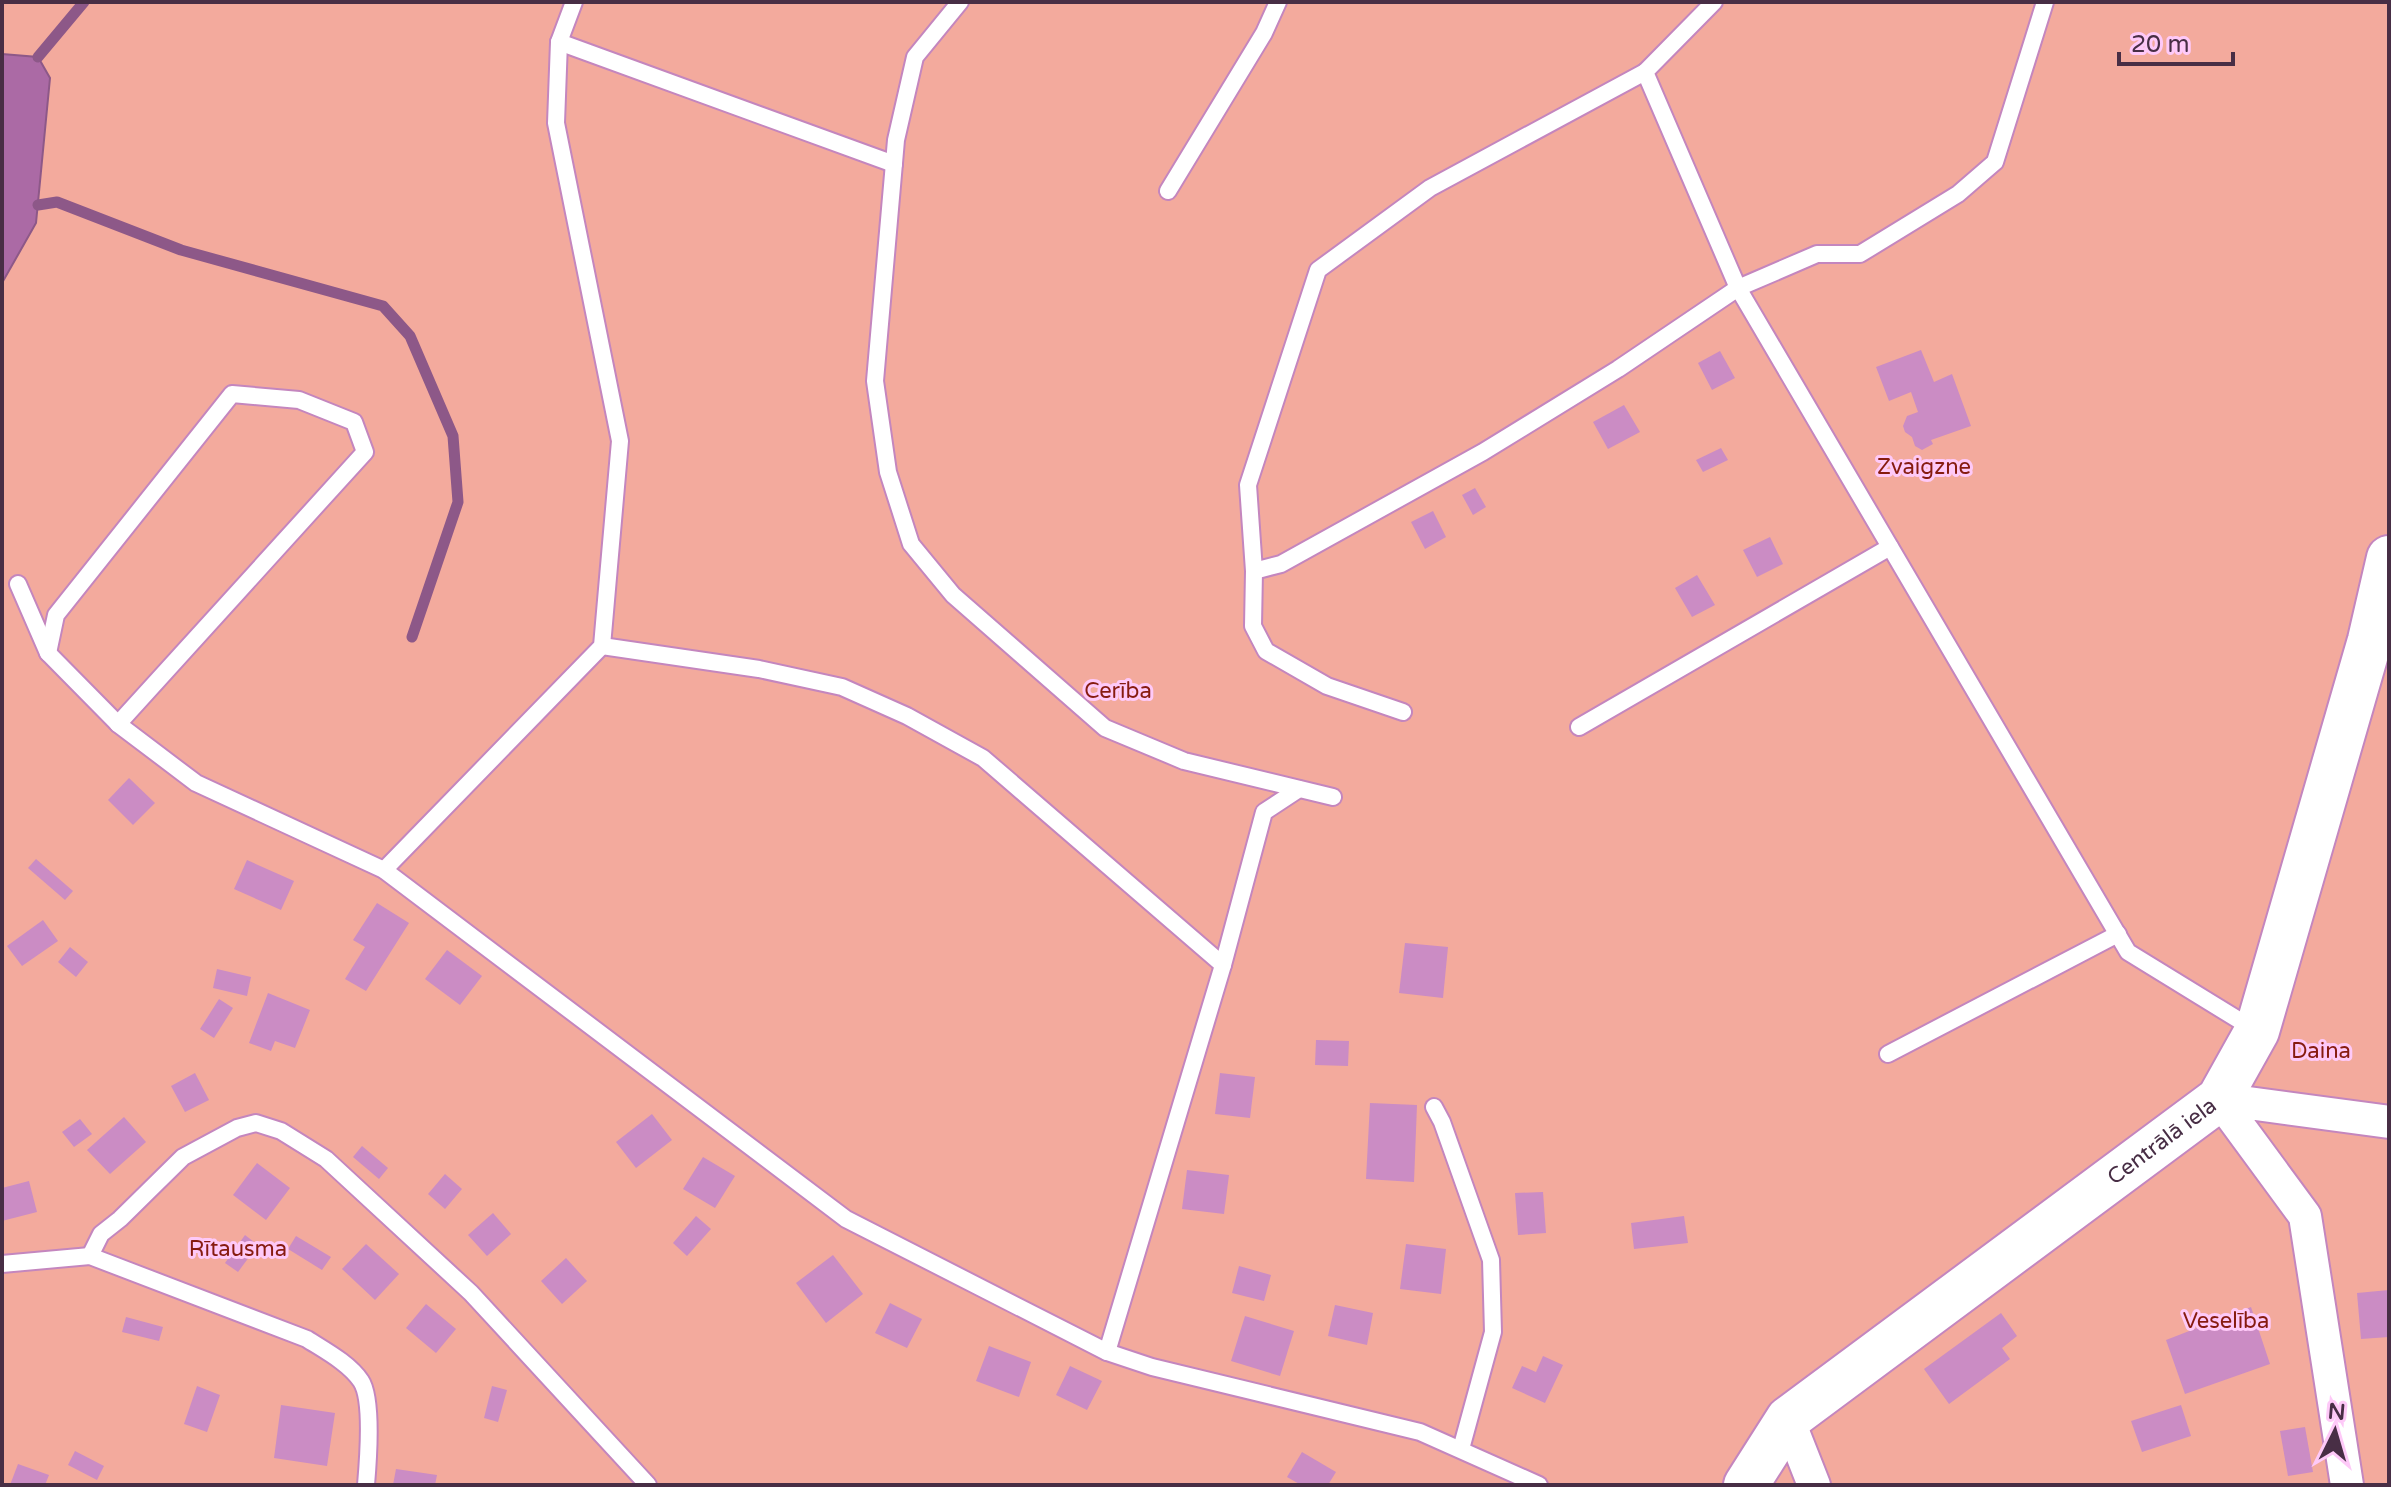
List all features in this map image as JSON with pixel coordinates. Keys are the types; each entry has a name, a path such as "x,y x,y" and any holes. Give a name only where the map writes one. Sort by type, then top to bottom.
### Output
{"street":[{"name":"Centrālā iela","path":"1746,1485 1788,1419 2219,1099 2257,1031 2380,645 2389,558"},
{"path":"2219,1099 2389,1122"},
{"path":"2219,1099 2305,1216 2347,1485"},
{"path":"1788,1419 1814,1485"}],"lane":[{"path":"384,870 602,646 620,441 556,123 559,42 574,2"},
{"path":"960,2 915,57 896,140 875,381 888,472 911,544 953,595 1105,728 1184,761 1333,797"},
{"path":"1168,191 1264,33 1278,2"},
{"path":"1403,712 1327,686 1266,651 1253,626 1254,571 1248,485 1318,270 1430,188 1645,72 1714,2"},
{"path":"1254,571 1281,564 1483,452 1618,369 1738,288 1817,254 1860,254 1958,194 1995,162 2045,2"},
{"path":"559,42 894,164"},
{"path":"1645,72 1738,288 2128,952 2257,1031"},
{"path":"48,653 56,615 232,394 299,400 354,422 365,452 118,724"},
{"path":"1579,727 1890,547"},
{"path":"18,584 48,653 118,724 196,783 384,870 846,1219 1107,1352 1152,1367 1420,1432 1539,1485"},
{"path":"602,646 759,669 842,687 907,716 983,758 1223,965"},
{"path":"1107,1352 1223,965 1264,812 1299,789"},
{"path":"1888,1054 2118,934"},
{"path":"1434,1107 1491,1260 1493,1332 1461,1449"},
{"path":"90,1256 101,1234 183,1157 237,1128 256,1123 281,1131 326,1159 471,1293 648,1485"},
{"path":"2,1264 90,1256 307,1339 336,1357 362,1382 368,1410 366,1485"}],"green space":[{"name":"Cerība","path":"2,2 2389,2 2389,1485 2,1485"}],"shaded area":[{"path":"2,54 38,57 50,78 36,223 2,283"}],"building":[{"path":"1921,350 1934,382 1952,374 1971,426 1931,440 1933,444 1922,450 1915,446 1903,426 1907,416 1918,412 1911,392 1889,401 1876,367"},
{"path":"1720,351 1735,378 1712,390 1698,363"},
{"path":"1624,405 1640,432 1608,449 1593,422"},
{"path":"1721,448 1728,460 1703,472 1696,460"},
{"path":"1475,488 1486,507 1473,515 1462,495"},
{"path":"1433,511 1446,537 1425,549 1411,522"},
{"path":"1770,537 1783,564 1757,577 1743,550"},
{"path":"1697,575 1715,605 1692,617 1675,588"},
{"path":"129,778 155,803 133,825 108,800"},
{"path":"36,859 73,891 65,900 28,868"},
{"path":"247,860 294,881 281,910 234,889"},
{"path":"377,903 409,923 366,991 345,979 365,947 353,940"},
{"path":"43,920 58,941 22,966 7,946"},
{"path":"1405,943 1448,947 1443,998 1399,993"},
{"path":"70,947 88,962 76,977 58,962"},
{"path":"447,950 482,976 460,1005 425,979"},
{"path":"217,969 251,977 247,996 213,988"},
{"path":"268,993 310,1010 295,1048 275,1041 271,1051 249,1043"},
{"path":"219,999 233,1008 214,1038 200,1029"},
{"path":"1316,1040 1349,1041 1348,1066 1315,1065"},
{"path":"195,1073 209,1100 185,1112 171,1086"},
{"path":"1220,1073 1255,1077 1250,1118 1215,1114"},
{"path":"1370,1103 1417,1105 1414,1182 1366,1179"},
{"path":"652,1114 672,1140 636,1168 616,1142"},
{"path":"124,1117 146,1142 110,1174 87,1150"},
{"path":"80,1119 92,1134 74,1147 62,1132"},
{"path":"362,1146 388,1168 379,1179 353,1157"},
{"path":"703,1157 735,1176 715,1208 683,1189"},
{"path":"257,1163 290,1188 266,1220 233,1195"},
{"path":"1187,1170 1229,1175 1224,1214 1182,1209"},
{"path":"445,1174 462,1189 445,1209 428,1194"},
{"path":"29,1181 37,1212 2,1221 2,1188"},
{"path":"1543,1192 1546,1233 1518,1235 1515,1193"},
{"path":"493,1213 511,1234 487,1256 468,1235"},
{"path":"696,1216 711,1229 687,1256 673,1243"},
{"path":"1684,1216 1688,1243 1634,1249 1631,1223"},
{"path":"245,1235 258,1245 238,1272 225,1263"},
{"path":"296,1236 331,1257 322,1270 288,1249"},
{"path":"366,1244 399,1274 375,1300 342,1269"},
{"path":"1406,1244 1446,1249 1441,1294 1400,1289"},
{"path":"833,1255 863,1294 826,1323 796,1283"},
{"path":"566,1258 587,1281 562,1304 541,1281"},
{"path":"1239,1266 1271,1275 1264,1301 1232,1293"},
{"path":"2389,1290 2389,1337 2361,1339 2357,1293"},
{"path":"890,1303 922,1319 907,1348 875,1333"},
{"path":"426,1304 456,1329 436,1353 406,1328"},
{"path":"1335,1305 1373,1313 1367,1345 1328,1336"},
{"path":"2251,1307 2270,1364 2185,1394 2166,1340"},
{"path":"2001,1313 2017,1336 2002,1348 2010,1359 1949,1404 1924,1369"},
{"path":"1245,1316 1294,1331 1280,1376 1231,1361"},
{"path":"126,1317 163,1327 159,1341 122,1332"},
{"path":"989,1346 1031,1362 1019,1397 976,1381"},
{"path":"1543,1356 1563,1365 1545,1403 1512,1388 1522,1366 1536,1372"},
{"path":"1070,1366 1102,1381 1087,1410 1056,1395"},
{"path":"197,1386 220,1395 207,1432 184,1424"},
{"path":"492,1386 507,1390 498,1422 484,1418"},
{"path":"281,1405 335,1413 327,1466 274,1458"},
{"path":"2181,1405 2191,1436 2142,1452 2131,1421"},
{"path":"2305,1427 2313,1472 2288,1476 2280,1431"},
{"path":"75,1451 104,1466 97,1480 68,1465"},
{"path":"1302,1452 1336,1472 1328,1485 1301,1485 1287,1477"},
{"path":"18,1464 49,1475 45,1485 10,1485"},
{"path":"396,1469 437,1475 435,1485 393,1485"}],"waterway":[{"path":"38,57 84,2"},
{"path":"38,205 57,202 181,250 383,306 410,336 453,436 458,502 412,637"}],"park label":[{"name":"Zvaigzne","path":"1924,467"},
{"name":"Daina","path":"2321,1051"},
{"name":"Rītausma","path":"238,1249"},
{"name":"Veselība","path":"2226,1321"}]}
